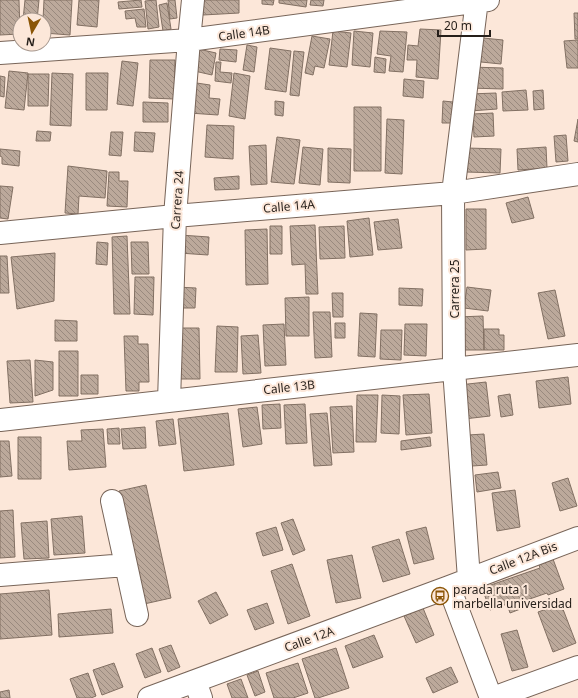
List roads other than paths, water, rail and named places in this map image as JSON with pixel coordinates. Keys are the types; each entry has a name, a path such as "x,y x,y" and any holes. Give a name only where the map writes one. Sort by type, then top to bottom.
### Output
{"street":[{"name":"Carrera 24","path":"169,401 175,216 193,0"},
{"name":"Calle 14B","path":"0,53 189,40 481,0"},
{"name":"Carrera 25","path":"469,579 454,369 453,193 481,0"},
{"name":"Calle 14A","path":"0,233 175,216 453,193 578,174"},
{"name":"Calle 13B","path":"0,420 578,355"},
{"path":"112,501 137,615"},
{"name":"Calle 12A Bis","path":"469,579 578,538"},
{"path":"0,575 126,565"},
{"name":"Calle 12A","path":"149,698 198,689 469,579"},
{"path":"449,587 492,698 578,667"}],"place":[{"name":"parada ruta 1 marbella universidad","path":"440,596"}]}
